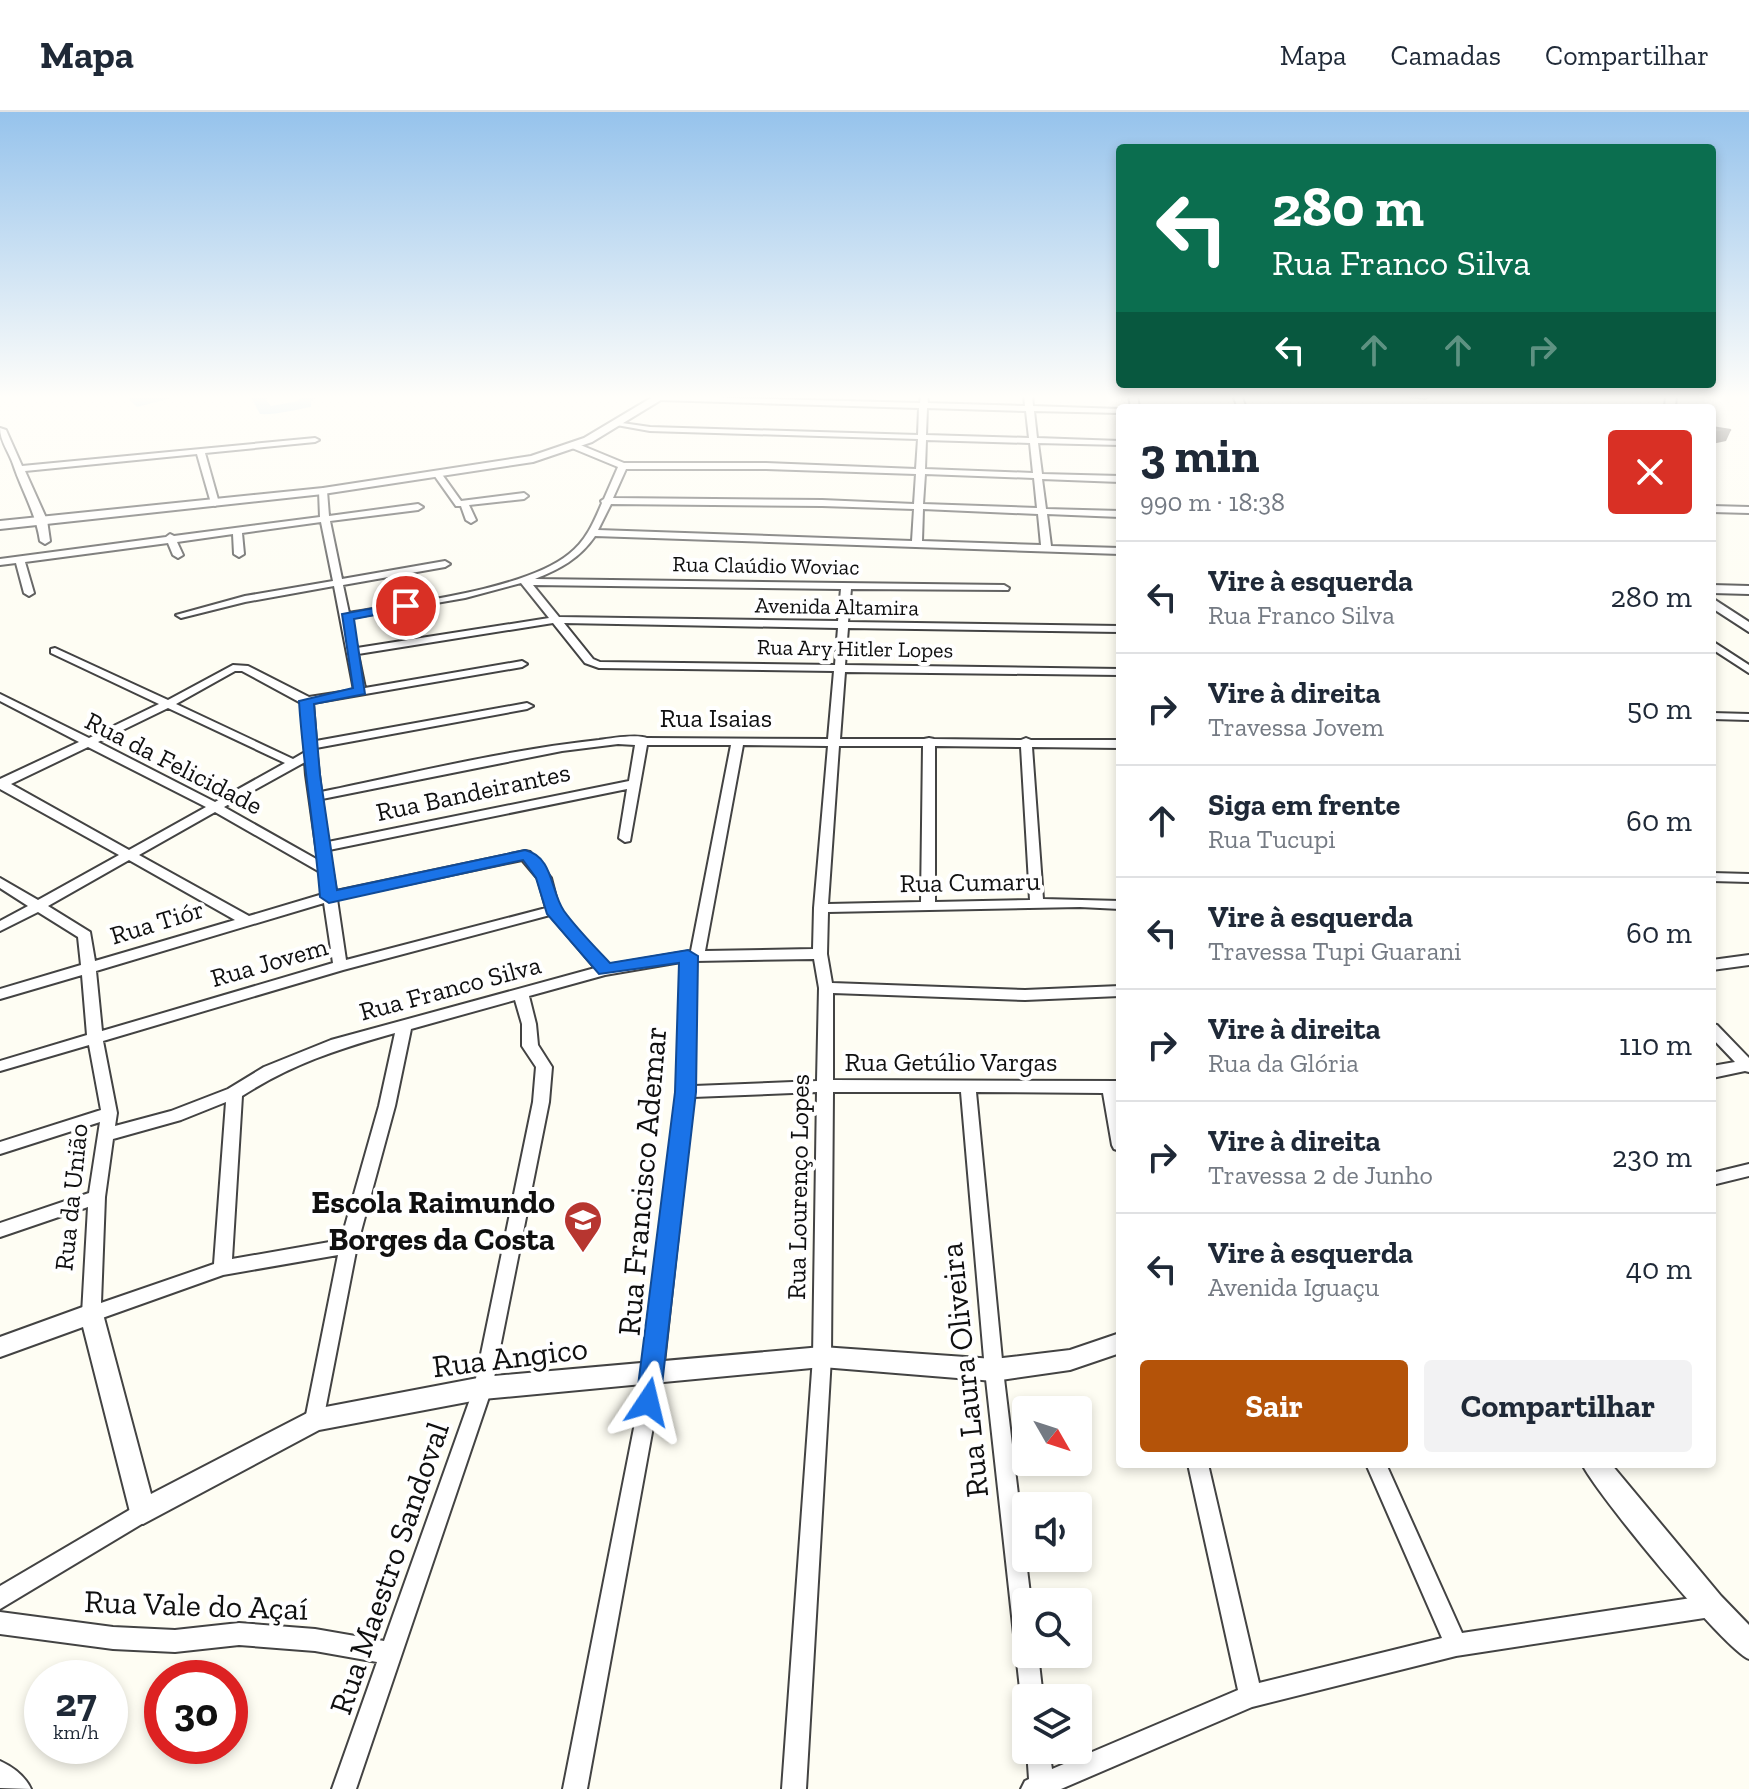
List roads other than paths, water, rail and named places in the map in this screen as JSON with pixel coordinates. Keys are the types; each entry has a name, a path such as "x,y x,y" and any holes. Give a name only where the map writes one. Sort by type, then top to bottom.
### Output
{"street":[{"path":"20,473 42,520 45,541"},
{"path":"207,473 215,503"},
{"path":"0,525 323,491 448,473"},
{"path":"347,616 526,581 570,559 591,533 619,473"},
{"path":"917,543 921,473"},
{"path":"974,473 1116,479"},
{"path":"438,475 471,520"},
{"path":"1039,476 1045,512 1046,547"},
{"path":"323,491 360,691"},
{"path":"462,504 524,496"},
{"path":"605,501 784,502 1116,514"},
{"path":"0,562 170,537 327,522 418,507"},
{"path":"1716,509 1749,510"},
{"path":"237,531 239,554"},
{"path":"591,533 1116,551"},
{"path":"170,537 178,555"},
{"path":"19,558 29,593"},
{"path":"181,615 245,599 445,564"},
{"path":"526,581 554,620"},
{"name":"Rua Claúdio Woviac","path":"526,581 1004,588"},
{"name":"Rua Lourenço Lopes","path":"794,1789 822,1357 826,988 820,954 821,908 846,587"},
{"path":"1716,589 1749,590"},
{"path":"1716,605 1749,628"},
{"name":"Avenida Altamira","path":"352,652 554,620 1116,629"},
{"name":"Rua Ary Hitler Lopes","path":"554,620 589,661 605,665 1116,672"},
{"path":"1716,647 1749,670"},
{"path":"55,651 291,762"},
{"path":"1,784 168,704 237,667 307,701 522,664"},
{"name":"Rua da Felicidade","path":"0,697 215,807 326,870"},
{"path":"307,701 340,966"},
{"path":"0,927 311,750 527,706"},
{"path":"1716,716 1747,719"},
{"path":"625,838 642,739"},
{"name":"Rua Isaias","path":"317,796 562,747 642,739 1116,744"},
{"name":"Rua Francisco Ademar","path":"575,1789 654,1372 686,1092 693,956 738,741"},
{"path":"928,907 929,741"},
{"path":"1026,741 1037,904"},
{"path":"1,784 247,921"},
{"name":"Rua Bandeirantes","path":"325,847 632,784"},
{"name":"Rua Tiór","path":"0,994 329,897 514,856 531,858 544,878 553,910"},
{"path":"1716,877 1749,878"},
{"name":"Rua da União","path":"0,882 85,935 95,1037 109,1113 97,1197 91,1314 143,1512"},
{"name":"Rua Cumaru","path":"821,908 1116,905"},
{"path":"553,910 605,970"},
{"name":"Rua Jovem","path":"0,1066 340,966 553,910"},
{"name":"Rua Franco Silva","path":"108,1134 175,1116 234,1093 269,1071 336,1044 605,970 693,956 820,954"},
{"path":"1716,964 1749,960"},
{"path":"826,988 1025,995 1116,991"},
{"name":"Rua Maestro Sandoval","path":"344,1789 483,1388 541,1102 544,1067 530,1046 521,994"},
{"path":"315,1420 348,1246 387,1106 404,1025"},
{"path":"1716,1033 1749,1066"},
{"path":"1716,1071 1749,1066"},
{"name":"Rua Laura Oliveira","path":"968,1085 994,1370 1019,1588"},
{"name":"Rua Getúlio Vargas","path":"686,1092 824,1086 1115,1087"},
{"path":"223,1268 223,1211 232,1156 234,1093"},
{"path":"0,1148 109,1113"},
{"path":"1716,1178 1749,1170"},
{"path":"0,1230 97,1197"},
{"path":"0,1347 223,1268 348,1246"},
{"name":"Rua Angico","path":"0,1598 143,1512 315,1420 483,1388 822,1357 994,1370 1070,1360 1116,1344"},
{"path":"1199,1468 1251,1696"},
{"path":"1378,1468 1456,1645"},
{"path":"1598,1468 1711,1606 1749,1645"},
{"path":"1038,1764 1038,1788 1251,1696 1456,1645 1711,1606"},
{"name":"Rua Vale do Açaí","path":"0,1623 113,1638 175,1641 239,1634 300,1638 391,1653"},
{"path":"0,1773 19,1789"}],"place":[{"name":"Escola Raimundo Borges da Costa","path":"583,1254"}]}
